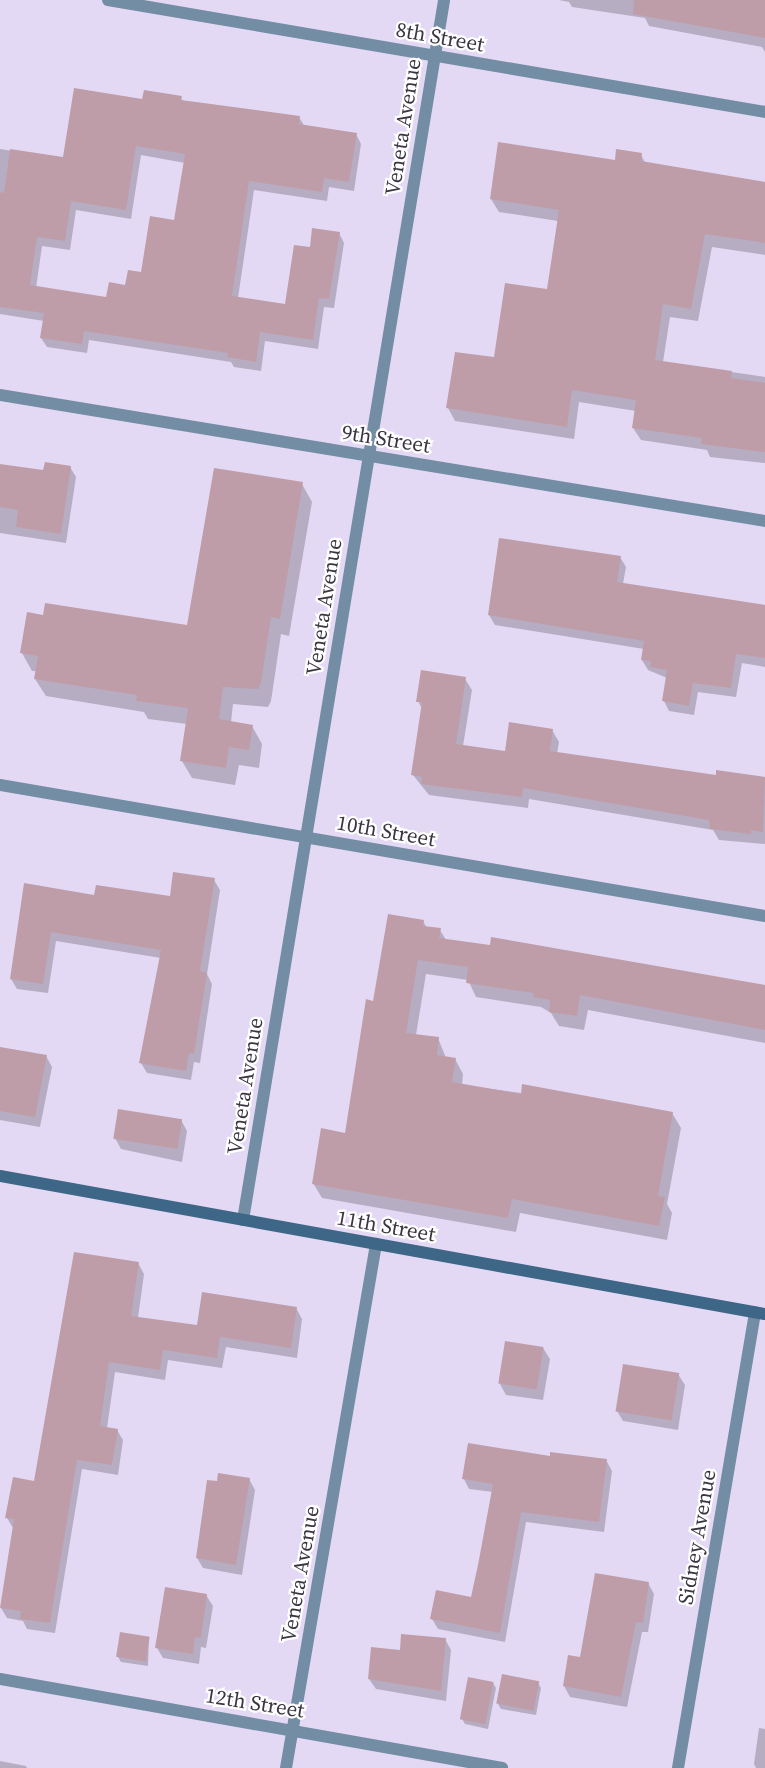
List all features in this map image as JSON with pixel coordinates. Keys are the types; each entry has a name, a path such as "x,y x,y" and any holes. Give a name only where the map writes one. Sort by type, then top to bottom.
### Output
{"main road":[{"name":"11th Street","path":"0,1176 760,1313"}],"street":[{"name":"8th Street","path":"108,0 765,112"},
{"name":"Veneta Avenue","path":"243,1220 444,0"},
{"name":"9th Street","path":"0,396 765,520"},
{"name":"10th Street","path":"0,785 765,916"},
{"name":"Veneta Avenue","path":"286,1768 376,1244"},
{"name":"Sidney Avenue","path":"678,1768 760,1313"},
{"name":"12th Street","path":"0,1679 294,1728 502,1768"}],"building":[{"path":"634,0 765,0 765,38 633,14"},
{"path":"74,88 142,99 144,90 182,96 181,100 300,116 299,124 357,133 349,182 324,178 322,192 249,181 232,296 285,304 294,245 310,247 312,228 340,232 329,299 319,298 313,340 260,332 256,362 227,357 228,353 84,331 82,344 40,338 44,313 0,307 0,192 4,193 10,149 63,157","holes":["136,146 185,154 174,220 150,216 141,272 128,270 125,285 109,282 106,297 30,285 37,237 65,241 71,201 126,210"]},
{"path":"498,142 615,160 616,149 642,153 641,161 765,182 765,243 705,234 691,309 663,304 655,360 732,371 731,378 765,383 765,452 701,444 702,438 632,428 636,400 572,390 567,427 446,408 455,352 494,357 505,283 547,289 559,210 490,199"},
{"path":"45,462 71,466 61,534 16,527 18,510 0,507 0,464 43,470"},
{"path":"214,468 303,482 280,619 271,617 261,683 258,689 223,687 219,719 253,725 249,750 229,747 226,768 180,761 188,708 136,701 137,695 34,679 38,656 20,653 27,612 43,615 45,603 187,625"},
{"path":"499,538 621,556 617,582 765,605 765,658 736,654 731,688 693,683 689,706 662,701 667,670 650,667 651,661 641,660 644,641 488,615"},
{"path":"421,670 466,677 456,744 505,751 509,722 553,729 550,751 716,775 716,770 765,777 763,832 751,830 751,834 710,829 709,820 523,788 522,797 421,784 422,777 411,775 422,702 416,702"},
{"path":"173,872 215,878 200,971 207,973 194,1054 189,1053 186,1071 139,1063 161,950 51,932 43,984 10,979 24,883 94,895 96,885 170,896"},
{"path":"388,914 424,920 423,926 441,928 439,938 490,945 491,937 765,985 765,1030 580,995 577,1016 549,1012 550,1000 533,997 534,993 466,983 468,967 418,960 406,1033 439,1037 437,1055 456,1058 452,1082 521,1094 522,1084 673,1112 658,1196 665,1197 659,1226 512,1199 508,1218 312,1184 321,1128 345,1133 366,999 373,1001"},
{"path":"0,1047 47,1055 35,1117 0,1111"},
{"path":"118,1109 182,1119 178,1149 113,1139"},
{"path":"74,1252 139,1262 131,1316 197,1325 202,1292 297,1307 291,1348 220,1337 217,1358 163,1350 160,1370 109,1362 100,1426 118,1429 112,1465 77,1460 50,1623 20,1619 21,1611 0,1608 14,1519 5,1518 13,1477 34,1481"},
{"path":"505,1341 544,1347 537,1390 498,1383"},
{"path":"623,1364 679,1373 672,1420 615,1411"},
{"path":"468,1443 550,1456 550,1452 607,1459 599,1522 521,1512 500,1633 430,1619 436,1590 471,1597 478,1565 493,1484 462,1479"},
{"path":"218,1473 250,1478 236,1565 196,1558 207,1480 217,1481"},
{"path":"595,1573 649,1582 643,1623 636,1622 621,1697 563,1686 568,1655 580,1657"},
{"path":"165,1587 207,1594 201,1638 195,1637 193,1654 155,1648"},
{"path":"120,1632 150,1637 146,1661 116,1657"},
{"path":"401,1634 446,1638 441,1691 368,1679 371,1647 400,1650"},
{"path":"502,1674 539,1681 534,1711 496,1703"},
{"path":"468,1677 494,1682 485,1724 460,1719"}]}
